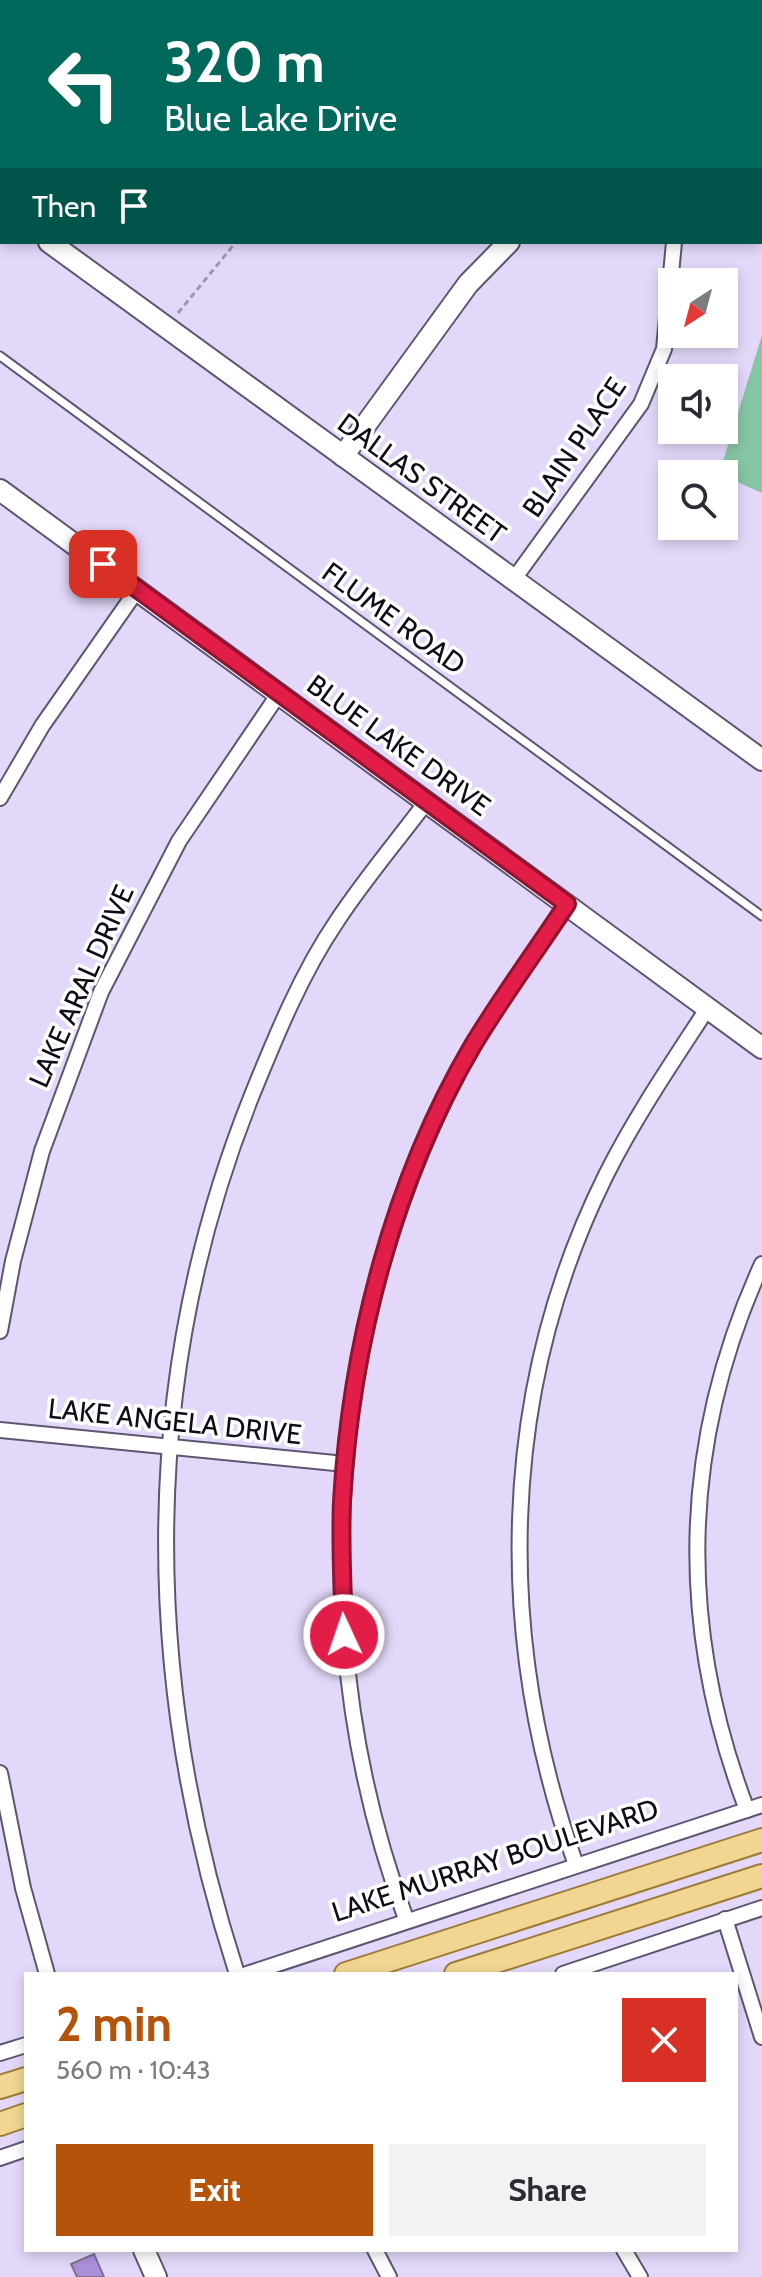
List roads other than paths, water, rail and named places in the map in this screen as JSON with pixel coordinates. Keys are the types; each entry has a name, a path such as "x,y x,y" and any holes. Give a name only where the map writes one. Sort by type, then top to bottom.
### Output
{"main road":[{"path":"352,1972 762,1840"},
{"path":"462,1972 762,1876"},
{"path":"0,2087 24,2080"},
{"path":"0,2124 24,2116"}],"street":[{"name":"DALLAS STREET","path":"52,244 762,760"},
{"path":"343,456 468,284 507,244"},
{"name":"BLAIN PLACE","path":"514,579 641,404 664,349 674,244"},
{"name":"BLUE LAKE DRIVE","path":"0,490 280,692 762,1048"},
{"path":"0,798 42,726 137,590"},
{"name":"LAKE ARAL DRIVE","path":"0,1331 13,1261 42,1151 101,992 179,841 280,692"},
{"path":"236,1972 196,1834 175,1712 165,1578 169,1448 184,1331 209,1224 233,1143 263,1068 337,921 427,801"},
{"path":"406,1919 369,1797 351,1701 342,1591 345,1464 369,1314 412,1175 474,1044 567,904"},
{"path":"576,1865 541,1754 523,1653 518,1566 526,1435 543,1346 587,1216 627,1135 707,1009"},
{"path":"747,1810 721,1734 704,1656 696,1536 710,1415 733,1334 762,1264"},
{"name":"LAKE ANGELA DRIVE","path":"0,1430 345,1464"},
{"path":"0,1773 23,1888 46,1972"},
{"name":"LAKE MURRAY BOULEVARD","path":"253,1972 406,1919 762,1805"},
{"path":"569,1972 762,1908"},
{"path":"725,1919 762,2037"},
{"path":"0,2053 24,2046"},
{"path":"0,2158 24,2150"},
{"path":"145,2252 156,2277"},
{"path":"376,2252 389,2277"},
{"path":"625,2252 640,2277"}],"lane":[{"name":"FLUME ROAD","path":"0,356 762,916"}]}
